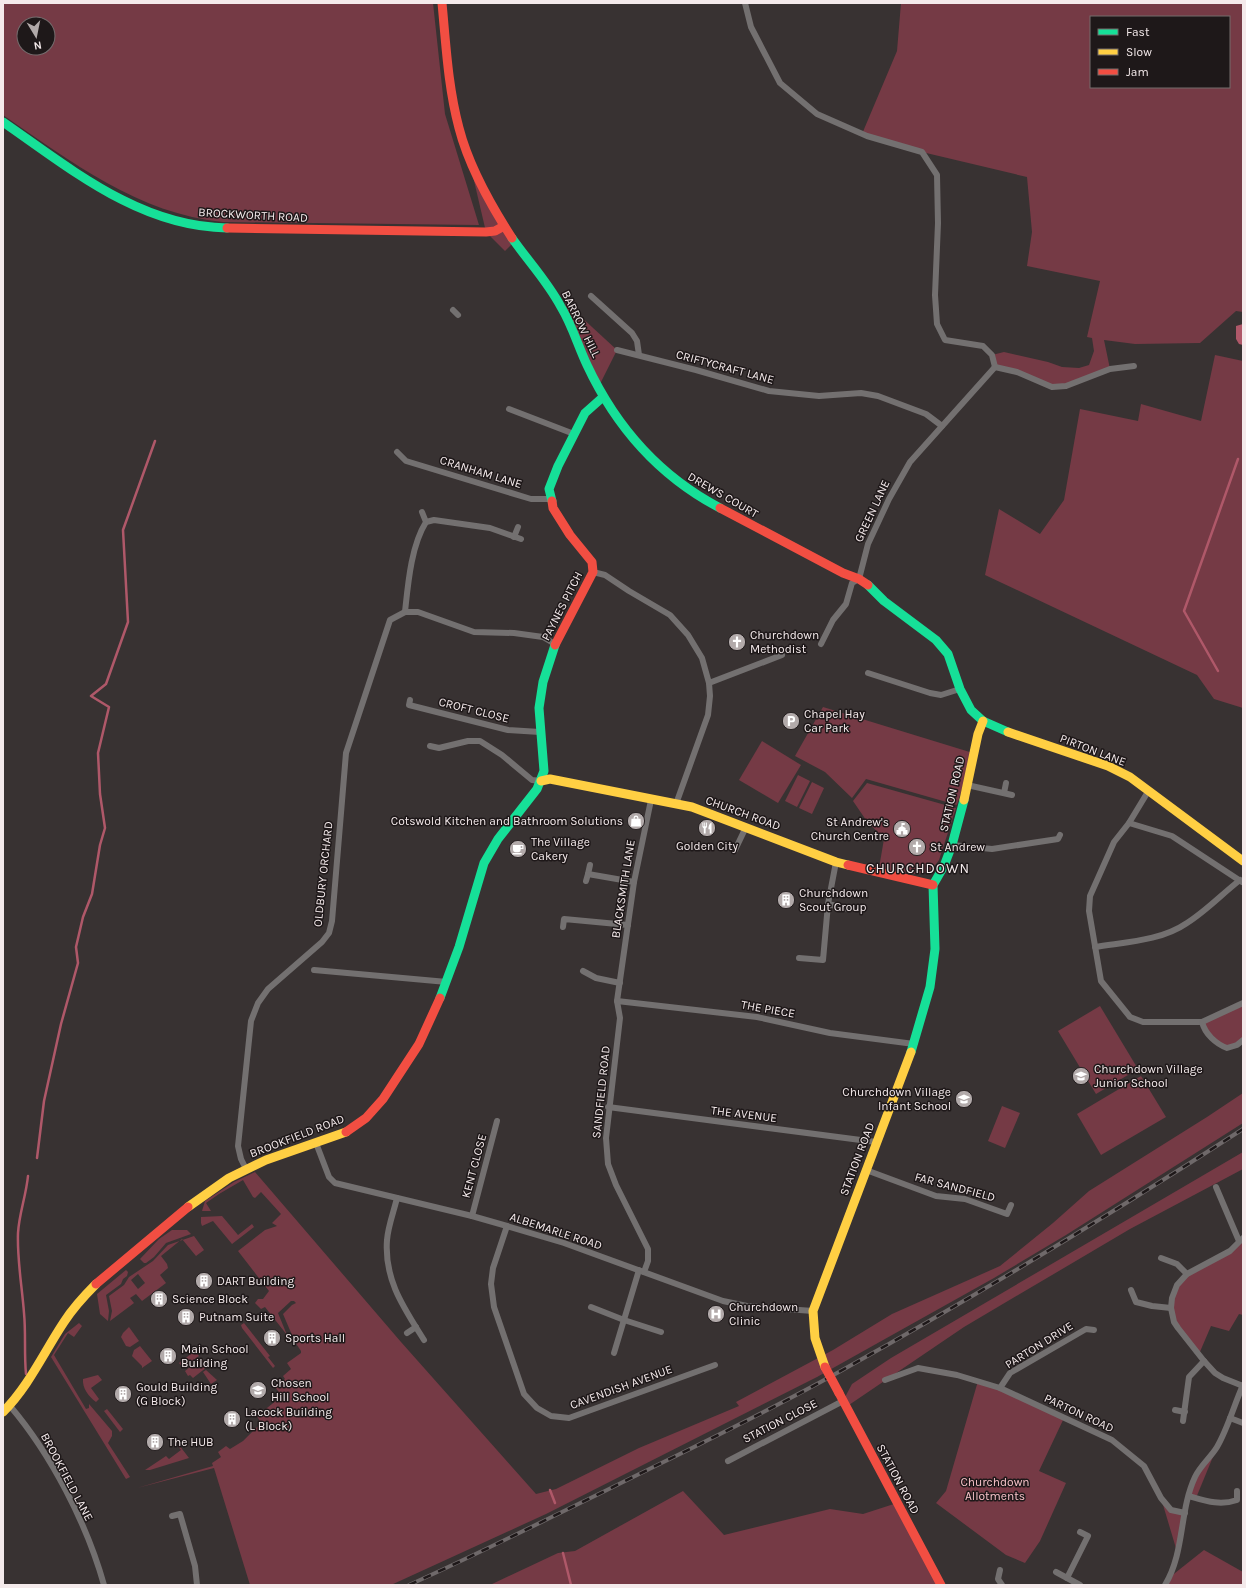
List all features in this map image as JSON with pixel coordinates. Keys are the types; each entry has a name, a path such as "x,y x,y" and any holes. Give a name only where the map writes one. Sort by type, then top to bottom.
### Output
{"street":[{"name":"BARROW HILL","path":"442,3 448,74 459,129 468,155 504,226 561,306 603,397"},
{"path":"745,3 751,27 780,83 817,114 867,136 922,152 937,176 938,223 935,295 937,324 945,340 983,346 992,355 995,367 1017,372 1052,387 1066,386 1110,369 1134,366"},
{"name":"BROCKWORTH ROAD","path":"3,122 99,187 136,206 168,219 200,226 223,228 486,232 495,231 504,226"},
{"path":"591,296 632,333 637,342 639,355"},
{"path":"453,310 458,315"},
{"name":"CRIFTYCRAFT LANE","path":"617,350 769,391 819,396 861,393 878,396 926,414 942,426"},
{"name":"GREEN LANE","path":"821,644 833,620 846,604 852,583 859,579 868,544 889,499 910,462 995,367"},
{"path":"550,499 549,489 574,434 585,413 603,397"},
{"name":"DREWS COURT","path":"603,397 613,415 641,451 657,467 680,486 729,514 843,573 859,579"},
{"path":"510,409 574,434"},
{"name":"CRANHAM LANE","path":"397,452 406,460 530,499 550,499"},
{"name":"PAYNES PITCH","path":"541,781 544,772 539,708 543,682 555,644 593,572 592,562 570,534 553,508 550,499"},
{"path":"422,512 426,522"},
{"path":"518,527 518,538 490,528 434,520 426,522 421,530 408,576 405,612 418,612 474,632 514,633 543,637 555,644"},
{"path":"593,572 604,575 670,616 688,634 702,658 709,683 710,696 708,715 676,804"},
{"path":"859,579 867,584 884,601 936,640 948,654 960,689 971,710 983,721"},
{"name":"OLDBURY ORCHARD","path":"246,1169 241,1159 238,1146 251,1021 258,1003 268,989 322,942 329,933 332,921 346,753 390,620 405,612"},
{"path":"709,683 782,654"},
{"path":"868,673 941,695 960,689"},
{"name":"CROFT CLOSE","path":"410,700 409,705 508,730 540,732"},
{"name":"STATION ROAD","path":"941,1585 825,1367 815,1338 813,1311 914,1044 930,987 935,948 933,885 944,866 952,845 978,734 983,721"},
{"name":"PIRTON LANE","path":"983,721 998,729 1108,766 1130,777 1243,861"},
{"path":"430,746 439,752 468,741 480,741 502,755 532,780 541,781"},
{"name":"CHURCH ROAD","path":"541,781 550,779 692,808 836,862 933,885"},
{"name":"BROOKFIELD ROAD","path":"7,1409 32,1374 64,1322 79,1302 98,1281 196,1200 229,1178 246,1169 346,1132 366,1118 383,1099 419,1044 436,1010 459,947 484,863 498,839 537,789 541,781"},
{"path":"1004,793 1006,783"},
{"path":"967,785 1012,795"},
{"path":"1149,790 1129,823 1114,842 1090,896 1089,911 1101,982 1130,1017 1143,1022 1202,1022 1243,1003"},
{"name":"BLACKSMITH LANE","path":"617,1000 634,882 651,800"},
{"path":"1095,947 1155,937 1172,931 1187,924 1241,881 1172,836 1129,823"},
{"path":"735,850 746,827"},
{"path":"952,845 992,849 1059,837 1061,847"},
{"path":"798,958 823,960 828,904 836,862"},
{"path":"586,881 590,866"},
{"path":"588,874 634,882"},
{"path":"828,904 849,909"},
{"path":"563,927 565,916 628,926"},
{"path":"314,970 446,982"},
{"path":"583,971 596,978 620,982"},
{"name":"THE PIECE","path":"617,1000 757,1017 830,1033 914,1044"},
{"name":"SANDFIELD ROAD","path":"614,1353 624,1320 642,1271 648,1261 648,1249 616,1185 608,1164 606,1138 608,1107 620,1018 617,1000"},
{"path":"1202,1022 1204,1029 1219,1046 1227,1048 1243,1040"},
{"name":"THE AVENUE","path":"608,1107 876,1142"},
{"name":"KENT CLOSE","path":"472,1216 497,1122"},
{"name":"ALBEMARLE ROAD","path":"316,1143 329,1177 336,1183 472,1216 564,1243 723,1301 747,1306 813,1311"},
{"name":"FAR SANDFIELD","path":"866,1170 936,1196 966,1199 1008,1214 1011,1205"},
{"path":"1165,1585 1170,1577 1178,1555 1185,1513 1196,1476 1217,1447 1243,1385 1223,1378 1215,1373 1174,1322 1171,1308 1172,1298 1177,1285 1187,1274 1230,1251 1241,1239 1216,1187"},
{"path":"397,1198 387,1239 388,1262 392,1284 402,1306 424,1340"},
{"name":"CAVENDISH AVENUE","path":"507,1226 493,1268 491,1284 494,1307 524,1394 537,1408 552,1416 569,1418 715,1365"},
{"path":"1161,1258 1177,1264 1187,1274"},
{"path":"1131,1290 1136,1302 1152,1306 1171,1308"},
{"path":"590,1307 661,1332"},
{"path":"407,1333 416,1327"},
{"name":"PARTON DRIVE","path":"1000,1388 1010,1374 1086,1329 1094,1330"},
{"path":"1183,1422 1189,1377 1204,1361"},
{"name":"PARTON ROAD","path":"885,1380 918,1368 957,1375 1000,1388 1112,1440 1144,1466 1160,1498 1171,1510 1185,1513"},
{"name":"STATION CLOSE","path":"728,1460 843,1401"},
{"name":"BROOKFIELD LANE","path":"7,1409 25,1424 39,1445 73,1506 99,1568 104,1585"},
{"path":"1175,1410 1184,1412"},
{"path":"1230,1418 1243,1423"},
{"path":"1237,1500 1238,1491"},
{"path":"1189,1496 1215,1504 1229,1503 1237,1500"},
{"path":"1237,1500 1243,1505"},
{"path":"172,1516 180,1514 195,1566 196,1585"},
{"path":"1067,1578 1088,1536 1080,1532"},
{"path":"998,1583 1000,1570"},
{"path":"1056,1572 1080,1585"}],"green space":[{"path":"3,3 433,3 445,114 479,225 223,222 192,217 134,197 107,183 54,150 3,115"},
{"path":"901,3 1243,3 1243,312 1236,311 1200,343 1135,344 1104,340 1110,369 1066,386 1052,387 995,367 992,355 1004,352 1048,362 1062,367 1079,368 1089,365 1094,351 1092,338 1087,337 1100,281 1027,266 1032,232 1027,177 922,152 862,134 897,51"},
{"path":"468,155 514,242 505,251 486,232"},
{"path":"567,304 617,350 598,388 561,306"},
{"path":"1215,355 1243,361 1243,708 1214,699 1197,675 985,575 999,509 1040,534 1064,500 1080,409 1138,421 1141,404 1201,421"},
{"path":"823,707 973,753 957,805 866,779 852,798 825,772 795,756"},
{"path":"762,741 801,765 778,803 739,780"},
{"path":"798,775 810,781 797,807 785,801"},
{"path":"812,782 824,788 812,814 799,808"},
{"path":"867,783 956,808 939,860 930,872 914,874 879,868 884,839 866,820 853,801"},
{"path":"1243,1003 1243,1040 1237,1045 1219,1046 1202,1022"},
{"path":"1100,1006 1138,1069 1096,1094 1058,1031"},
{"path":"1141,1076 1166,1117 1101,1155 1077,1114"},
{"path":"1243,1093 1243,1123 1066,1235 994,1278 817,1377 546,1514 391,1585 250,1585 214,1468 137,1488 213,1466 212,1463 221,1457 218,1452 226,1446 230,1449 243,1441 261,1423 257,1416 282,1396 275,1387 285,1379 283,1376 291,1369 287,1363 301,1353 283,1314 296,1303 291,1301 278,1313 287,1335 265,1307 261,1309 255,1303 258,1299 263,1299 269,1291 238,1251 265,1230 277,1226 272,1223 281,1214 261,1192 255,1198 253,1197 243,1180 206,1203 211,1211 202,1211 205,1201 234,1182 255,1172 401,1342 536,1494 556,1489 639,1448 739,1406 736,1402 833,1350 892,1314 1000,1266 1053,1223 1089,1191"},
{"path":"1002,1106 1020,1113 1005,1148 988,1141"},
{"path":"1243,1152 1243,1169 1130,1229 964,1327 846,1407 843,1401 852,1384 891,1358"},
{"path":"222,1216 238,1235 252,1224 254,1227 232,1244 213,1221 202,1226 201,1217"},
{"path":"172,1230 187,1230 191,1234 166,1243 154,1257 144,1263 140,1259 159,1239"},
{"path":"194,1236 204,1250 196,1256 183,1240"},
{"path":"1243,1238 1243,1315 1239,1314 1229,1331 1211,1326 1199,1354 1178,1328 1171,1308 1177,1285 1187,1274 1230,1251"},
{"path":"180,1241 161,1256 168,1268 160,1275 166,1283 142,1301 136,1294 130,1298 134,1303 110,1321 112,1311 109,1296 124,1285 129,1277 153,1261 168,1245","holes":["138,1274 145,1283 138,1289 131,1280"]},
{"path":"126,1270 128,1272 127,1276 123,1279 121,1284 106,1295 109,1311 108,1321 100,1314 97,1294"},
{"path":"79,1323 82,1326 74,1337 68,1333 54,1355 86,1409 89,1408 89,1404 112,1431 112,1436 108,1443 130,1477 126,1479 51,1357 65,1334"},
{"path":"244,1323 270,1356 268,1357 275,1366 273,1368 242,1328 241,1325"},
{"path":"129,1327 139,1341 130,1347 126,1346 121,1337"},
{"path":"140,1346 152,1361 142,1368 142,1366 132,1356 134,1350"},
{"path":"195,1351 199,1356 183,1368 179,1363"},
{"path":"201,1358 207,1367 193,1378 190,1375 188,1376 185,1371"},
{"path":"206,1370 217,1380 211,1384 203,1372"},
{"path":"98,1375 102,1380 91,1388 99,1399 96,1402 86,1392 83,1379"},
{"name":"Churchdown Allotments","path":"978,1381 1064,1418 1039,1471 1066,1483 1040,1541 1025,1563 1006,1555 936,1503 946,1491"},
{"path":"107,1409 123,1429 120,1432 104,1411"},
{"path":"179,1445 189,1458 150,1470 145,1470 166,1456 169,1459 181,1450 178,1446"},
{"path":"1217,1447 1196,1498 1189,1496 1196,1476"},
{"path":"683,1491 724,1535 830,1509 863,1514 897,1503 941,1585 490,1585 558,1553 575,1551"},
{"path":"1161,1498 1171,1510 1185,1513 1178,1555"},
{"path":"1204,1550 1243,1572 1243,1585 1165,1585 1170,1577"}],"shaded area":[{"path":"1243,324 1243,345 1239,344 1236,339 1236,326"}],"waterway":[{"path":"37,1158 44,1101 61,1024 78,963 76,947 83,917 92,894 100,845 105,828 100,794 98,753 109,707 91,696 106,684 128,622 123,530 155,441"},
{"path":"1218,671 1184,611 1238,459"},
{"path":"26,1374 25,1321 19,1263 18,1233 28,1176"},
{"path":"550,1490 555,1503"},
{"path":"563,1553 571,1585"}],"railway":[{"path":"409,1585 607,1490 817,1384 947,1311 1046,1252 1243,1129"}],"traffic: fast":[{"path":"3,122 81,176 136,206 165,218 195,225 227,228"},
{"path":"512,238 556,298 599,388 611,409 626,429 642,448 678,481 720,508"},
{"path":"552,501 549,489 558,466 585,413 603,397"},
{"path":"868,585 884,601 936,640 948,654 960,689 971,710 983,721 1008,732"},
{"path":"440,998 459,947 484,863 498,839 537,789 544,771 539,708 543,682 555,645"},
{"path":"911,1052 930,987 935,949 933,885 944,866 952,845 964,800"}],"traffic: slow":[{"path":"964,800 978,734 983,721"},
{"path":"1008,732 1108,766 1130,777 1243,861"},
{"path":"541,781 550,779 692,807 836,862 848,865"},
{"path":"825,1367 815,1338 813,1311 911,1052"},
{"path":"188,1207 229,1178 266,1160 346,1132"},
{"path":"3,1412 21,1391 67,1317 96,1284"}],"traffic: jam":[{"path":"442,3 450,82 455,113 463,143 481,185 512,238"},
{"path":"227,228 486,232 495,231 504,226"},
{"path":"552,501 553,508 570,535 592,562 593,572 555,645"},
{"path":"720,508 868,585"},
{"path":"848,865 933,885"},
{"path":"346,1132 366,1118 383,1099 419,1044 440,998"},
{"path":"96,1284 188,1207"},
{"path":"825,1367 839,1393"},
{"path":"839,1393 941,1585"}],"place":[{"name":"Churchdown Methodist","path":"737,642"},
{"name":"Chapel Hay Car Park","path":"791,721"},
{"name":"Cotswold Kitchen and Bathroom Solutions","path":"636,821"},
{"name":"Golden City","path":"707,828"},
{"name":"St Andrew's Church Centre","path":"902,829"},
{"name":"St Andrew","path":"917,847"},
{"name":"The Village Cakery","path":"518,849"},
{"name":"Churchdown Scout Group","path":"786,900"},
{"name":"Churchdown Village Junior School","path":"1081,1076"},
{"name":"Churchdown Village Infant School","path":"964,1099"},
{"name":"DART Building","path":"204,1281"},
{"name":"Science Block","path":"159,1299"},
{"name":"Churchdown Clinic","path":"716,1314"},
{"name":"Putnam Suite","path":"186,1317"},
{"name":"Sports Hall","path":"272,1338"},
{"name":"Main School Building","path":"168,1356"},
{"name":"Chosen Hill School","path":"258,1390"},
{"name":"Gould Building (G Block)","path":"123,1394"},
{"name":"Lacock Building (L Block)","path":"232,1419"},
{"name":"The HUB","path":"155,1442"}],"district":[{"name":"CHURCHDOWN","path":"918,868"}]}
